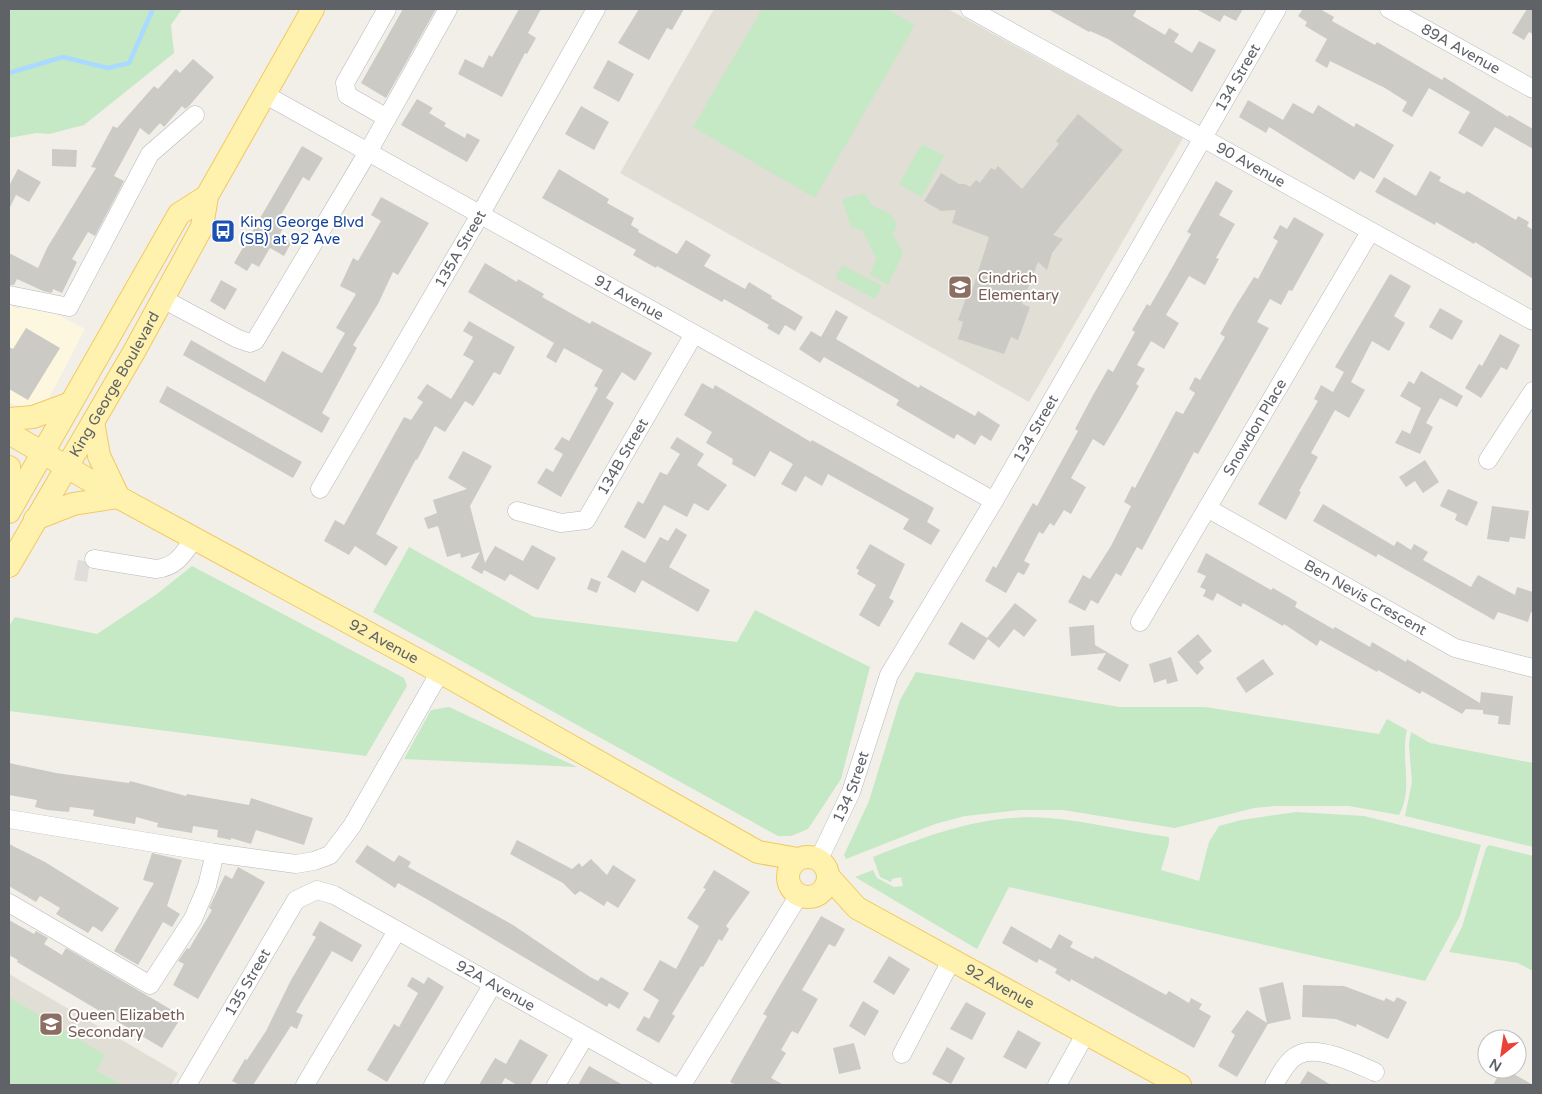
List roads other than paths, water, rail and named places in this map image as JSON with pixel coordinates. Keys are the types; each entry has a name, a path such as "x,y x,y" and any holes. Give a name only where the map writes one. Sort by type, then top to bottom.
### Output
{"main road":[{"name":"King George Boulevard","path":"9,566 163,299 202,226 206,196 312,9"},
{"name":"King George Boulevard","path":"11,508 179,214 206,196"},
{"path":"9,419 33,416 71,402"},
{"path":"35,519 73,504 118,497 102,462 93,422"},
{"name":"92 Avenue","path":"9,433 118,497 195,537 440,672 758,852 764,861 808,877 857,908 1180,1085"},
{"path":"9,467 11,508"}],"street":[{"path":"387,9 345,83 347,95 387,118"},
{"path":"163,299 238,339 250,343 255,341 368,152 448,9"},
{"name":"135A Street","path":"320,489 480,215 596,9"},
{"name":"90 Avenue","path":"970,9 1533,321"},
{"name":"134 Street","path":"682,1085 808,877 851,792 889,675 994,501 1277,9"},
{"name":"89A Avenue","path":"1389,9 1533,89"},
{"name":"91 Avenue","path":"264,94 994,501"},
{"path":"9,294 69,307 150,154 195,115"},
{"name":"Snowdon Place","path":"1140,622 1370,232"},
{"name":"134B Street","path":"517,511 561,523 586,520 694,334"},
{"path":"1488,460 1533,391"},
{"name":"Ben Nevis Crescent","path":"1207,508 1454,648 1533,668"},
{"path":"94,559 156,569 164,568 176,563 195,537"},
{"path":"9,819 215,853 296,864 330,855 352,826 440,672"},
{"path":"9,903 150,985 193,919 207,886 215,853"},
{"name":"92A Avenue","path":"317,890 334,895 673,1085"},
{"name":"135 Street","path":"188,1085 296,900 317,890"},
{"path":"305,1085 397,931"},
{"path":"902,1054 952,959"},
{"path":"433,1085 493,984"},
{"path":"1057,1085 1086,1033"},
{"path":"556,1085 585,1036"},
{"path":"1274,1085 1289,1062 1298,1054 1320,1052 1350,1060 1375,1072"}],"waterway":[{"path":"9,73 63,57 108,68 129,63 153,9"}],"place":[{"name":"King George Blvd (SB) at 92 Ave","path":"223,231"},
{"name":"Cindrich Elementary","path":"960,287"},
{"name":"Queen Elizabeth Secondary","path":"51,1024"}]}
